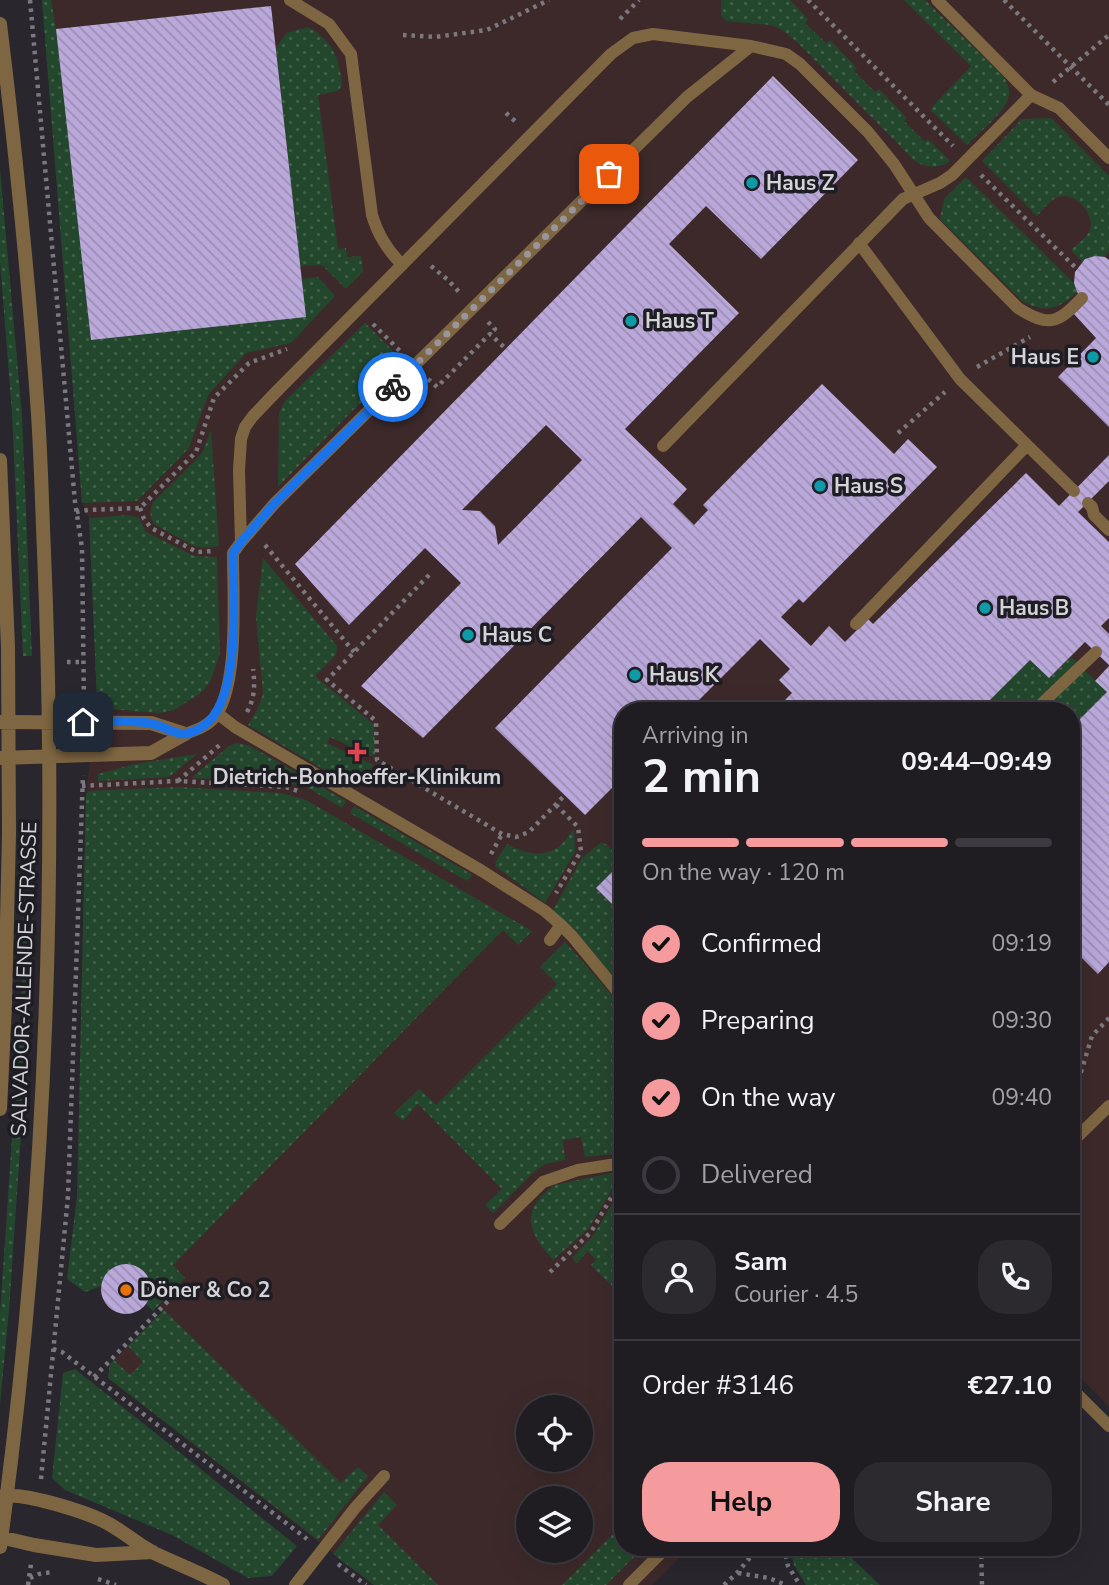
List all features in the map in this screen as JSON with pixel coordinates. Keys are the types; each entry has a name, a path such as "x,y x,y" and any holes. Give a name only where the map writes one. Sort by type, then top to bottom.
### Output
{"street":[{"name":"SALVADOR-ALLENDE-STRASSE","path":"0,24 24,243 38,417 48,642 50,831 43,1108 26,1313 3,1496 0,1541"},
{"name":"SALVADOR-ALLENDE-STRASSE","path":"0,460 8,647 4,758 9,834 6,993 0,1108"},
{"path":"4,722 150,723 185,734"},
{"path":"4,758 151,753 185,734"},
{"path":"3,1496 40,1500 107,1522 153,1552 223,1585"},
{"path":"0,1541 96,1555 153,1552"}],"lane":[{"path":"290,0 329,24 351,54 372,215 378,234 402,265"},
{"path":"937,0 1031,95 1059,108 1109,158"},
{"path":"185,734 210,722 217,713 227,688 232,657 241,439 245,427 268,400 611,54 633,38 653,33 751,46 786,54 800,64 868,132 894,164 929,218 1018,308 1032,317 1057,319 1066,315 1082,298"},
{"path":"237,547 275,503 687,97 751,46"},
{"path":"663,446 903,199 952,175 1031,95"},
{"path":"859,243 960,379 1074,491"},
{"path":"856,624 1027,445"},
{"path":"1087,503 1092,507 1094,515 1109,530"},
{"path":"1043,702 1096,652"},
{"path":"217,713 235,727 482,871 545,911 572,936 614,987"},
{"path":"550,940 561,925"},
{"path":"1080,1134 1109,1105"},
{"path":"500,1224 543,1182 578,1170 614,1164"},
{"path":"1080,1397 1109,1426"},
{"path":"295,1585 355,1508 384,1476"},
{"path":"629,1585 658,1556"}],"path":[{"path":"403,35 435,37 487,30 549,0"},
{"path":"808,0 1077,269"},
{"path":"1004,0 1109,105"},
{"path":"1031,95 1048,86 1109,35"},
{"path":"506,113 517,123"},
{"path":"415,253 448,281 495,329 491,334"},
{"path":"898,433 960,379 1034,334"},
{"path":"140,508 151,528 197,552 237,547"},
{"path":"253,530 354,652"},
{"path":"429,575 327,680 376,722 377,760 502,834 516,837 529,831 564,796"},
{"path":"82,786 177,781 286,787 308,794"},
{"path":"545,911 581,851 578,827 556,805"},
{"path":"1080,1075 1092,1036 1109,1018"},
{"path":"550,1272 591,1232 614,1192"},
{"path":"94,1377 178,1290 200,1291"},
{"path":"53,1349 62,1352 366,1585"},
{"path":"724,1585 751,1556"},
{"path":"785,1556 788,1566 800,1585"},
{"path":"981,1556 982,1585"},
{"path":"737,1573 769,1578 786,1585"}],"shaded area":[{"name":"Dietrich-Bonhoeffer-Klinikum","path":"42,0 1109,0 1109,1407 1080,1377 1080,702 614,702 614,1556 681,1556 652,1585 374,1585 108,1378 110,1364 164,1310 160,1305 185,1278 71,1249 77,1197 86,794 97,702 89,518 82,503"}],"green space":[{"path":"42,0 51,0 56,29 301,279 318,277 335,296 291,343 246,353 208,395 189,448 137,501 82,503"},
{"path":"721,0 790,0 808,19 805,23 826,43 830,40 857,68 854,71 875,92 879,89 907,118 904,121 925,142 928,139 950,161 933,167 915,161 796,41 771,25 726,21 721,15"},
{"path":"904,0 925,0 1005,78 1009,90 1007,101 998,115 967,145 930,109 971,66"},
{"path":"308,27 329,44 337,58 341,75 342,85 338,91 318,95 338,249 346,248 347,257 361,256 363,272 346,289 322,265 300,266 276,48 286,33"},
{"path":"1051,118 1109,176 1109,251 1092,272 1071,250 1090,230 1090,218 1084,207 1074,199 1062,196 1052,201 1037,216 982,161 1022,119"},
{"path":"0,169 22,415 32,656 23,656 12,413 0,262"},
{"path":"966,177 1080,289 1052,308 1030,305 1021,300 940,219 944,199"},
{"path":"365,323 404,362 278,487 279,414 284,402"},
{"path":"211,430 219,546 203,548 194,546 154,524 151,512 154,501 203,451"},
{"path":"128,515 139,518 146,532 194,556 217,557 220,653 210,682 201,693 174,710 160,713 109,709 97,702 89,518"},
{"path":"263,558 337,646 336,655 315,676 374,725 375,754 371,756 330,737 327,743 374,765 354,787 248,725 263,694 256,617"},
{"path":"1071,657 1107,692 1080,719 1080,702 988,702 1030,660 1049,678"},
{"path":"236,743 250,746 346,801 342,808 310,789 286,782 191,778"},
{"path":"197,754 169,777 98,781 98,774 135,764"},
{"path":"178,787 281,793 306,800 532,931 518,945 503,930 173,1265 185,1278 153,1311 146,1304 150,1291 148,1280 143,1271 135,1266 125,1264 116,1267 107,1274 101,1286 85,1292 67,1279 77,1197 86,794 89,791"},
{"path":"354,806 473,875 467,881 350,813"},
{"path":"25,826 33,827 30,1004 0,1405 0,1314 21,1004"},
{"path":"574,829 575,852 545,903 495,866 507,844 526,852 545,853 560,845"},
{"path":"600,843 606,844 614,852 614,870 596,888 614,906 614,978 576,931 553,910 582,858"},
{"path":"565,942 614,998 614,1154 585,1157 581,1137 563,1140 565,1160 545,1164 534,1172 493,1213 485,1205 502,1189 418,1104 403,1121 394,1113 419,1089 436,1105 557,984 540,967"},
{"path":"614,1172 614,1186 588,1229 553,1260 537,1240 531,1221 536,1203 555,1185"},
{"path":"614,1200 614,1288 591,1265 596,1260 588,1251 577,1263 572,1258 593,1236"},
{"path":"164,1310 341,1483 358,1467 368,1476 318,1540 108,1378 110,1364 114,1360 130,1375 143,1362 128,1346"},
{"path":"75,1369 297,1546 272,1576 248,1578 172,1535 65,1490 52,1478 63,1373"},
{"path":"384,1492 397,1505 378,1525 438,1585 374,1585 333,1554"},
{"path":"614,1533 614,1556 635,1556 606,1585 562,1585 584,1563 593,1563 593,1554"},
{"path":"792,1556 849,1556 880,1585 806,1585"}],"building":[{"path":"271,6 306,317 91,340 56,29"},
{"path":"773,76 858,160 761,259 706,206 669,244 739,313 625,429 687,489 673,504 694,525 708,510 703,505 822,384 894,454 908,439 937,467 803,603 799,599 781,617 811,646 829,626 845,642 868,619 873,624 1026,473 1059,506 1109,455 1109,481 1078,512 1109,542 1109,618 1101,626 1109,634 1109,665 1085,642 1049,678 1030,660 988,702 783,702 792,693 779,680 790,669 760,639 697,702 614,702 614,786 585,815 495,728 672,548 641,517 423,738 361,686 461,583 425,548 349,625 295,564","holes":["546,425 582,460 498,545 495,526 480,511 462,510"]},
{"path":"1095,256 1109,260 1109,427 1058,377 1096,338 1074,314 1085,302 1074,283 1075,272 1085,259"},
{"path":"1109,666 1109,962 1098,974 1080,956 1080,719 1107,692 1095,681"},
{"path":"614,870 614,906 596,888"},
{"name":"Döner & Co 2","path":"126,1264 144,1271 151,1289 144,1307 126,1314 108,1307 101,1289 108,1271"}],"way so far":[{"path":"393,387 609,174"}],"place":[{"name":"Haus Z","path":"752,183"},
{"name":"Haus T","path":"631,321"},
{"name":"Haus E","path":"1093,357"},
{"name":"Haus S","path":"820,486"},
{"name":"Haus B","path":"985,608"},
{"name":"Haus C","path":"468,635"},
{"name":"Haus K","path":"635,675"},
{"name":"Dietrich-Bonhoeffer-Klinikum","path":"357,752"},
{"name":"Döner & Co 2","path":"126,1290"}],"route":[{"path":"83,722 150,723 185,734 210,722 217,713 227,688 232,657 233,553 275,503 393,387"}]}
